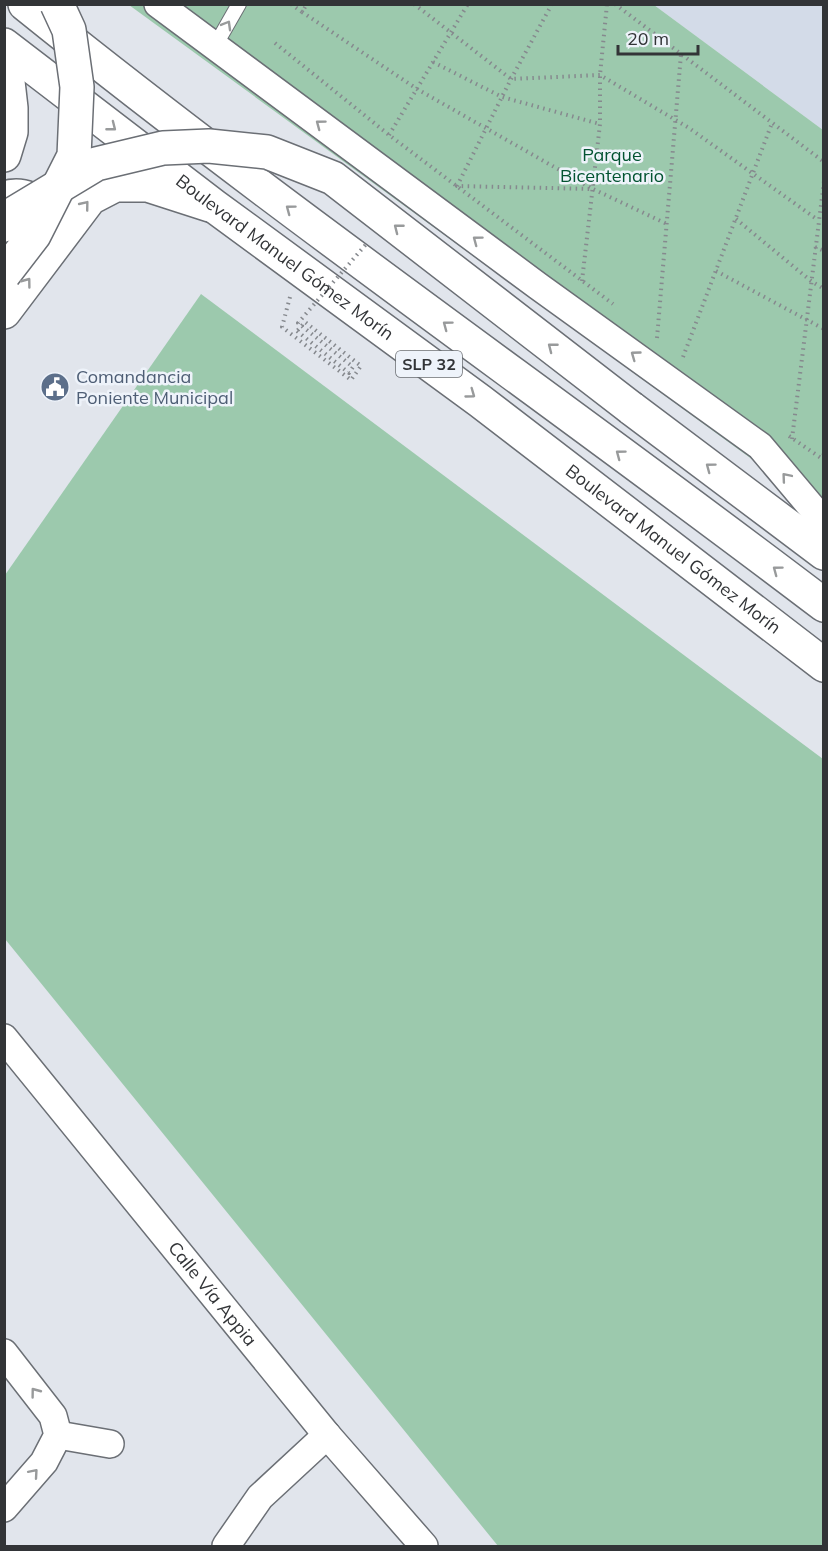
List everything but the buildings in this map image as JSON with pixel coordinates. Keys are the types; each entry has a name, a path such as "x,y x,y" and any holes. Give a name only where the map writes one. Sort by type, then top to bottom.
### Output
{"main road":[{"name":"SLP 32","path":"24,4 91,58 289,208 824,605"},
{"path":"4,274 34,236 74,156 77,87 69,30 57,4"},
{"name":"Boulevard Manuel Gómez Morín","path":"4,45 214,206 480,401 824,665"},
{"path":"4,62 11,108 11,132 4,155"},
{"path":"4,225 13,214 96,164 164,148 209,146 267,152 333,177 631,408 824,553"},
{"path":"4,312 90,198 115,185 148,185 214,206"},
{"path":"4,198 21,196 32,199 47,213 52,222 53,232 50,252"}],"street":[{"path":"158,4 538,286 760,446 824,522"},
{"name":"Calle Vía Appia","path":"4,1038 327,1435 424,1546"},
{"path":"4,1353 53,1416 58,1435 44,1462 4,1508"},
{"path":"58,1435 110,1444"},
{"path":"226,1546 260,1497 327,1435"}],"lane":[{"path":"215,46 239,4"}],"path":[{"path":"291,4 417,89 593,189 667,224"},
{"path":"302,12 307,4"},
{"path":"414,4 511,79 600,75 675,120 818,220"},
{"path":"390,135 468,4"},
{"path":"457,186 552,4"},
{"path":"582,281 600,124 600,75 607,4"},
{"path":"615,4 824,162"},
{"path":"275,43 390,135 620,309"},
{"path":"657,338 681,54"},
{"path":"433,62 502,97 600,124"},
{"path":"683,357 772,123"},
{"path":"792,439 824,181"},
{"path":"457,186 593,189"},
{"path":"736,219 811,281 824,289"},
{"path":"298,268 282,327 351,380 361,366 305,322 297,331 349,373 353,367 298,323 371,238"},
{"path":"815,247 824,251"},
{"path":"716,271 824,329"},
{"path":"648,330 666,344"},
{"path":"675,350 692,363"},
{"path":"783,432 823,458"}],"shaded area":[{"path":"654,5 823,5 823,130"}],"green space":[{"name":"Parque Bicentenario","path":"129,5 654,5 823,130 823,511"},
{"path":"201,294 823,759 823,1546 498,1546 5,939 5,575"}],"place":[{"name":"Comandancia Poniente Municipal","path":"55,387"}]}
